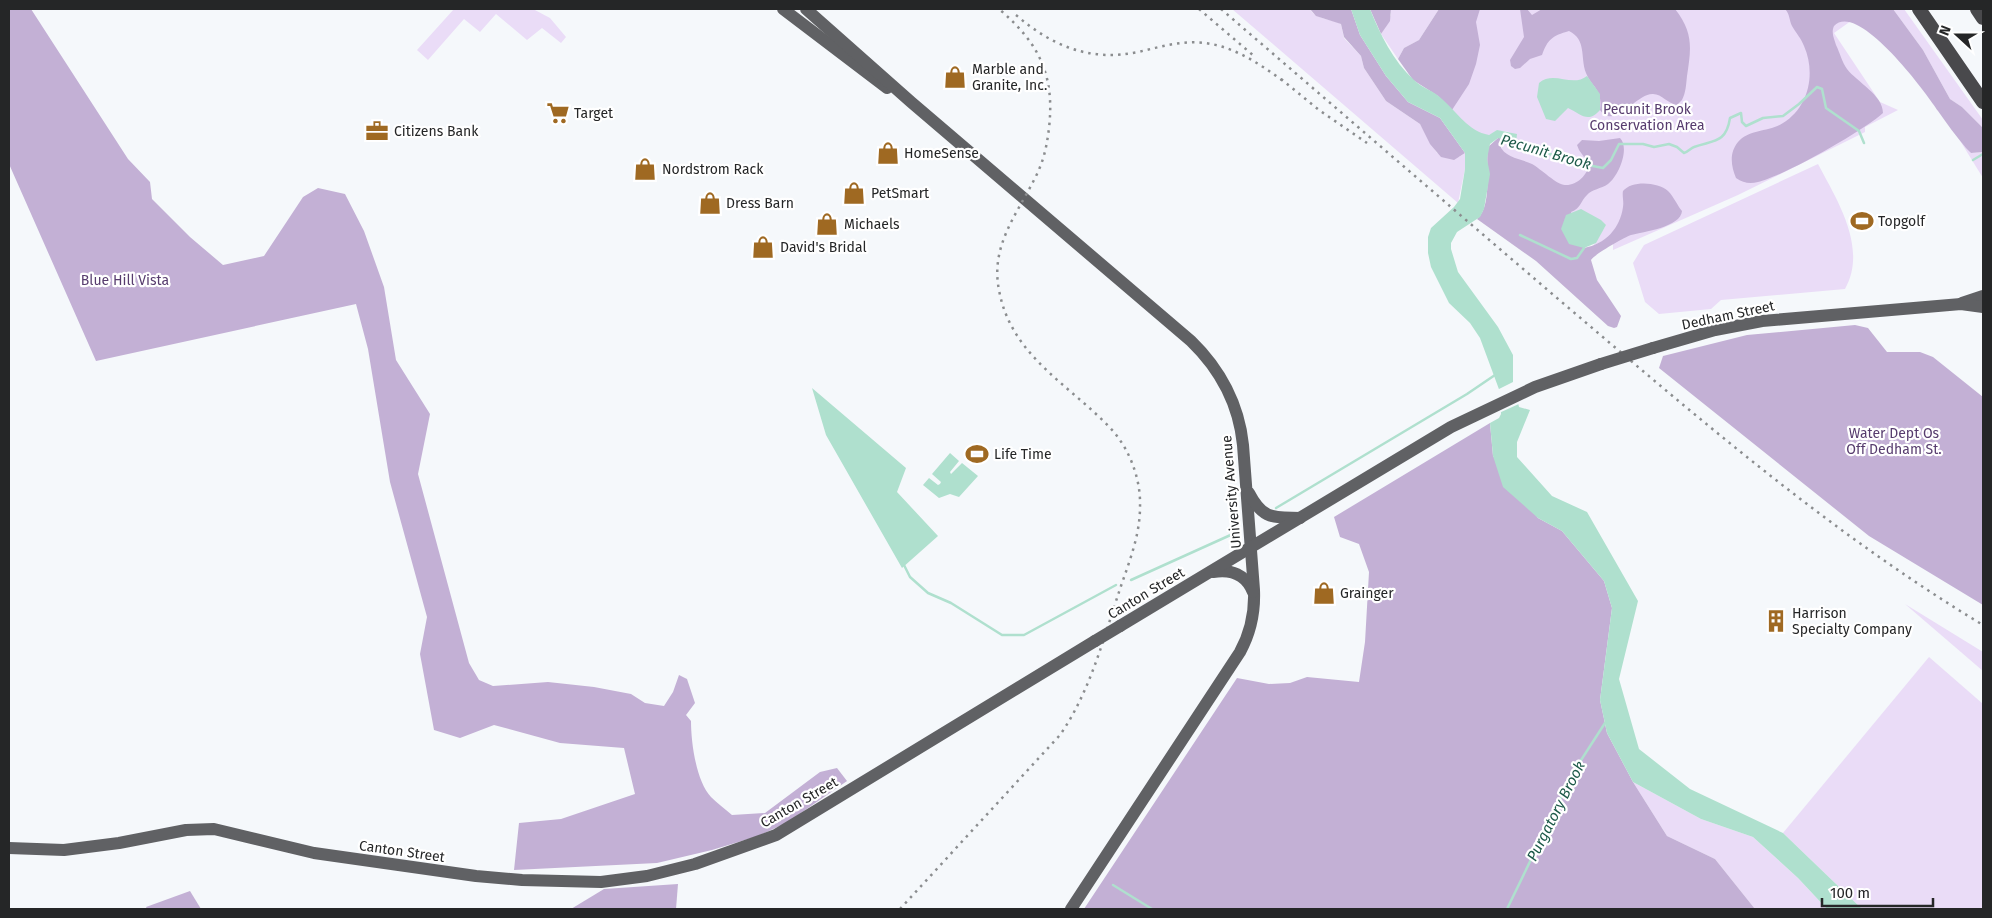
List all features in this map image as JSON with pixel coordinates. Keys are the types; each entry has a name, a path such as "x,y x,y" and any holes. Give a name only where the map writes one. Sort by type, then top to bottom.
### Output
{"highway":[{"path":"1919,9 1983,102"},
{"path":"1977,9 1983,18"}],"main road":[{"name":"University Avenue","path":"783,9 873,78 911,102"},
{"name":"University Avenue","path":"806,9 911,102 1203,352 1225,385 1243,439 1255,598 1252,624 1240,652 1071,909"},
{"name":"Dedham Street","path":"1961,304 1983,296"},
{"name":"Dedham Street","path":"1509,398 1601,364 1715,330 1762,321 1961,304 1983,307"},
{"name":"Canton Street","path":"9,848 64,850 119,843 186,830 214,829 314,854 476,876 522,880 601,882 647,876 695,864 776,835 1427,440 1509,398"},
{"path":"1247,486 1254,503 1264,514 1274,518 1300,518"},
{"path":"1210,572 1228,571 1238,574 1249,583 1255,598"}],"green space":[{"name":"Blue Hill Vista","path":"9,9 31,9 128,159 150,182 152,199 190,237 223,265 264,256 303,197 318,188 345,194 364,231 384,287 396,360 430,414 418,474 469,663 479,680 493,686 548,682 594,687 631,694 645,703 664,706 673,692 679,675 687,679 695,703 686,715 691,721 693,750 698,771 711,797 732,815 765,813 820,772 837,768 847,781 788,822 758,836 712,850 657,863 514,870 519,823 561,819 635,794 624,748 560,743 494,725 460,738 434,730 420,654 427,617 390,482 368,349 356,304 96,361 9,164"},
{"path":"454,9 533,9 550,18 566,37 561,43 542,28 527,40 496,14 480,32 464,19 428,60 417,50"},
{"path":"1232,9 1310,9 1319,17 1341,24 1344,38 1361,56 1364,68 1386,101 1420,124 1437,153 1459,157 1465,153 1465,169 1458,203"},
{"path":"1310,9 1351,9 1360,35 1386,76 1408,102 1440,118 1465,153 1454,160 1441,157 1430,144 1420,124 1386,101 1364,68 1361,56 1344,37 1341,24 1316,16"},
{"path":"1370,9 1391,9 1390,21 1381,34"},
{"path":"1391,9 1439,9 1419,40 1404,48 1398,59 1381,34 1391,15"},
{"path":"1439,9 1480,9 1476,22 1480,45 1476,64 1469,84 1452,110 1438,96 1413,80 1398,59 1404,48 1419,40"},
{"name":"Pecunit Brook Conservation Area","path":"1474,9 1853,9 1858,16 1834,33 1880,102 1898,110 1865,127 1865,132 1738,195 1613,250 1613,233 1605,240 1593,246 1606,225 1585,235 1502,150 1501,138 1515,143 1510,132 1500,131 1470,138 1444,111"},
{"path":"1520,9 1527,9 1532,15 1542,9 1675,9 1685,26 1690,41 1686,85 1682,100 1677,105 1656,94 1646,95 1619,114 1606,115 1600,110 1600,97 1586,73 1581,44 1575,35 1569,31 1551,39 1542,55 1530,59 1520,68 1515,69 1511,66 1510,60 1524,37"},
{"path":"1785,9 1893,9 1923,50 1950,99 1962,107 1983,128 1983,152 1971,153 1966,148 1907,70 1891,52 1875,37 1859,26 1845,21 1834,26 1833,31 1842,60 1851,74 1879,100 1883,113 1842,141 1785,172 1755,183 1744,182 1736,178 1732,155 1738,142 1748,135 1783,123 1799,108 1808,89 1808,56"},
{"path":"1893,9 1904,9 1983,120 1983,128 1962,107 1950,99 1923,50"},
{"path":"1498,138 1501,138 1500,145 1505,153 1532,164 1553,180 1569,185 1577,182 1584,176 1588,168 1589,164 1577,145 1582,140 1599,141 1620,138 1624,148 1622,162 1616,175 1608,184 1589,193 1579,207 1571,212 1584,248 1599,243 1611,234 1621,215 1623,191 1632,185 1645,183 1664,188 1670,193 1682,211 1680,217 1669,225 1631,235 1603,250 1591,260 1597,280 1621,316 1617,327 1608,326 1536,261 1477,219 1482,213 1487,195 1488,147"},
{"path":"1959,139 1971,153 1983,152 1983,178"},
{"path":"1818,164 1841,209 1852,241 1851,273 1845,289 1721,300 1711,309 1659,314 1645,302 1633,263 1644,245"},
{"name":"Water Dept Os Off Dedham St.","path":"1855,325 1868,328 1887,352 1920,352 1933,357 1983,397 1983,605 1869,536 1659,368 1663,356 1747,335"},
{"path":"1490,423 1493,456 1538,518 1562,531 1604,581 1612,608 1600,700 1607,733 1633,782 1667,836 1715,859 1755,909 1084,909 1237,678 1269,684 1290,683 1307,677 1359,682 1365,642 1369,572 1359,544 1340,537 1334,517"},
{"path":"1905,604 1983,652 1983,671"},
{"path":"1929,657 1983,704 1983,909 1862,909 1783,833"},
{"path":"1633,782 1701,819 1753,837 1798,878 1827,909 1755,909 1715,859 1667,836"},
{"path":"678,884 676,909 571,909 604,889"},
{"path":"190,891 201,909 147,909 146,907"}],"shaded area":[{"path":"1351,9 1370,9 1388,47 1406,73 1417,83 1439,96 1469,126 1489,135 1497,130 1517,134 1516,143 1498,138 1490,144 1487,159 1490,174 1484,209 1480,217 1457,232 1451,243 1451,249 1458,272 1498,327 1513,355 1513,382 1519,407 1530,410 1517,442 1517,457 1552,496 1587,512 1638,601 1619,679 1639,749 1690,789 1783,833 1862,909 1827,909 1798,878 1753,837 1701,819 1633,782 1607,733 1600,700 1612,608 1604,581 1562,531 1538,518 1503,487 1493,456 1490,423 1499,418 1501,414 1500,392 1480,338 1470,323 1449,303 1431,267 1428,253 1428,237 1431,228 1460,199 1465,169 1465,153 1440,118 1408,102 1386,76 1360,35"},
{"path":"1587,76 1600,94 1600,110 1588,117 1568,108 1555,121 1546,119 1537,97 1539,83 1551,78 1575,80"},
{"path":"1581,209 1601,220 1606,225 1596,243 1584,248 1569,244 1561,229 1566,215"},
{"path":"812,388 906,468 897,492 938,536 902,568 826,435"},
{"path":"950,453 959,461 950,472 951,474 962,463 978,476 959,497 950,494 939,498 923,485 929,478 938,485 940,484 941,482 932,474"}],"pier":[{"path":"1515,381 1521,403 1499,413 1500,400 1497,390"}],"waterway":[{"name":"Pecunit Brook","path":"1514,141 1572,162 1603,168 1611,160 1619,144 1643,144 1654,147 1669,144 1677,147 1684,153 1694,147 1713,142 1722,137 1730,118 1741,113 1742,122 1746,126 1763,118 1783,116 1817,87 1822,89 1826,108 1859,131 1864,143"},
{"name":"Pecunit Brook","path":"1973,160 1983,154"},
{"path":"1520,235 1571,259 1577,258 1584,248"},
{"path":"1276,508 1467,394 1495,375"},
{"path":"1131,580 1235,533"},
{"path":"903,563 910,577 928,593 951,603 1002,635 1024,635 1116,585"},
{"name":"Purgatory Brook","path":"1507,909 1574,771 1605,723"},
{"path":"1113,885 1152,909"}],"railway":[{"path":"900,909 1060,735 1087,685 1138,530 1139,487 1134,467 1125,448 1113,431 1097,414 1029,352 1016,334 1006,313 999,290 998,258 1007,230 1041,164 1049,128 1050,109 1049,92 1041,61 1025,34 999,9"},
{"path":"1199,9 1254,56"},
{"path":"1221,9 1584,321 1777,481 1878,556 1983,625"},
{"path":"1016,15 1058,43 1088,53 1120,55 1188,42 1216,45 1248,58 1286,83"},
{"path":"1281,79 1319,110 1367,143"}],"place":[{"name":"Marble and Granite, Inc.","path":"955,77"},
{"name":"Target","path":"558,113"},
{"name":"Citizens Bank","path":"377,131"},
{"name":"HomeSense","path":"888,153"},
{"name":"Nordstrom Rack","path":"645,169"},
{"name":"PetSmart","path":"854,193"},
{"name":"Dress Barn","path":"710,203"},
{"name":"Topgolf","path":"1862,221"},
{"name":"Michaels","path":"827,224"},
{"name":"David's Bridal","path":"763,247"},
{"name":"Life Time","path":"977,454"},
{"name":"Grainger","path":"1324,593"},
{"name":"Harrison Specialty Company","path":"1776,621"}]}
